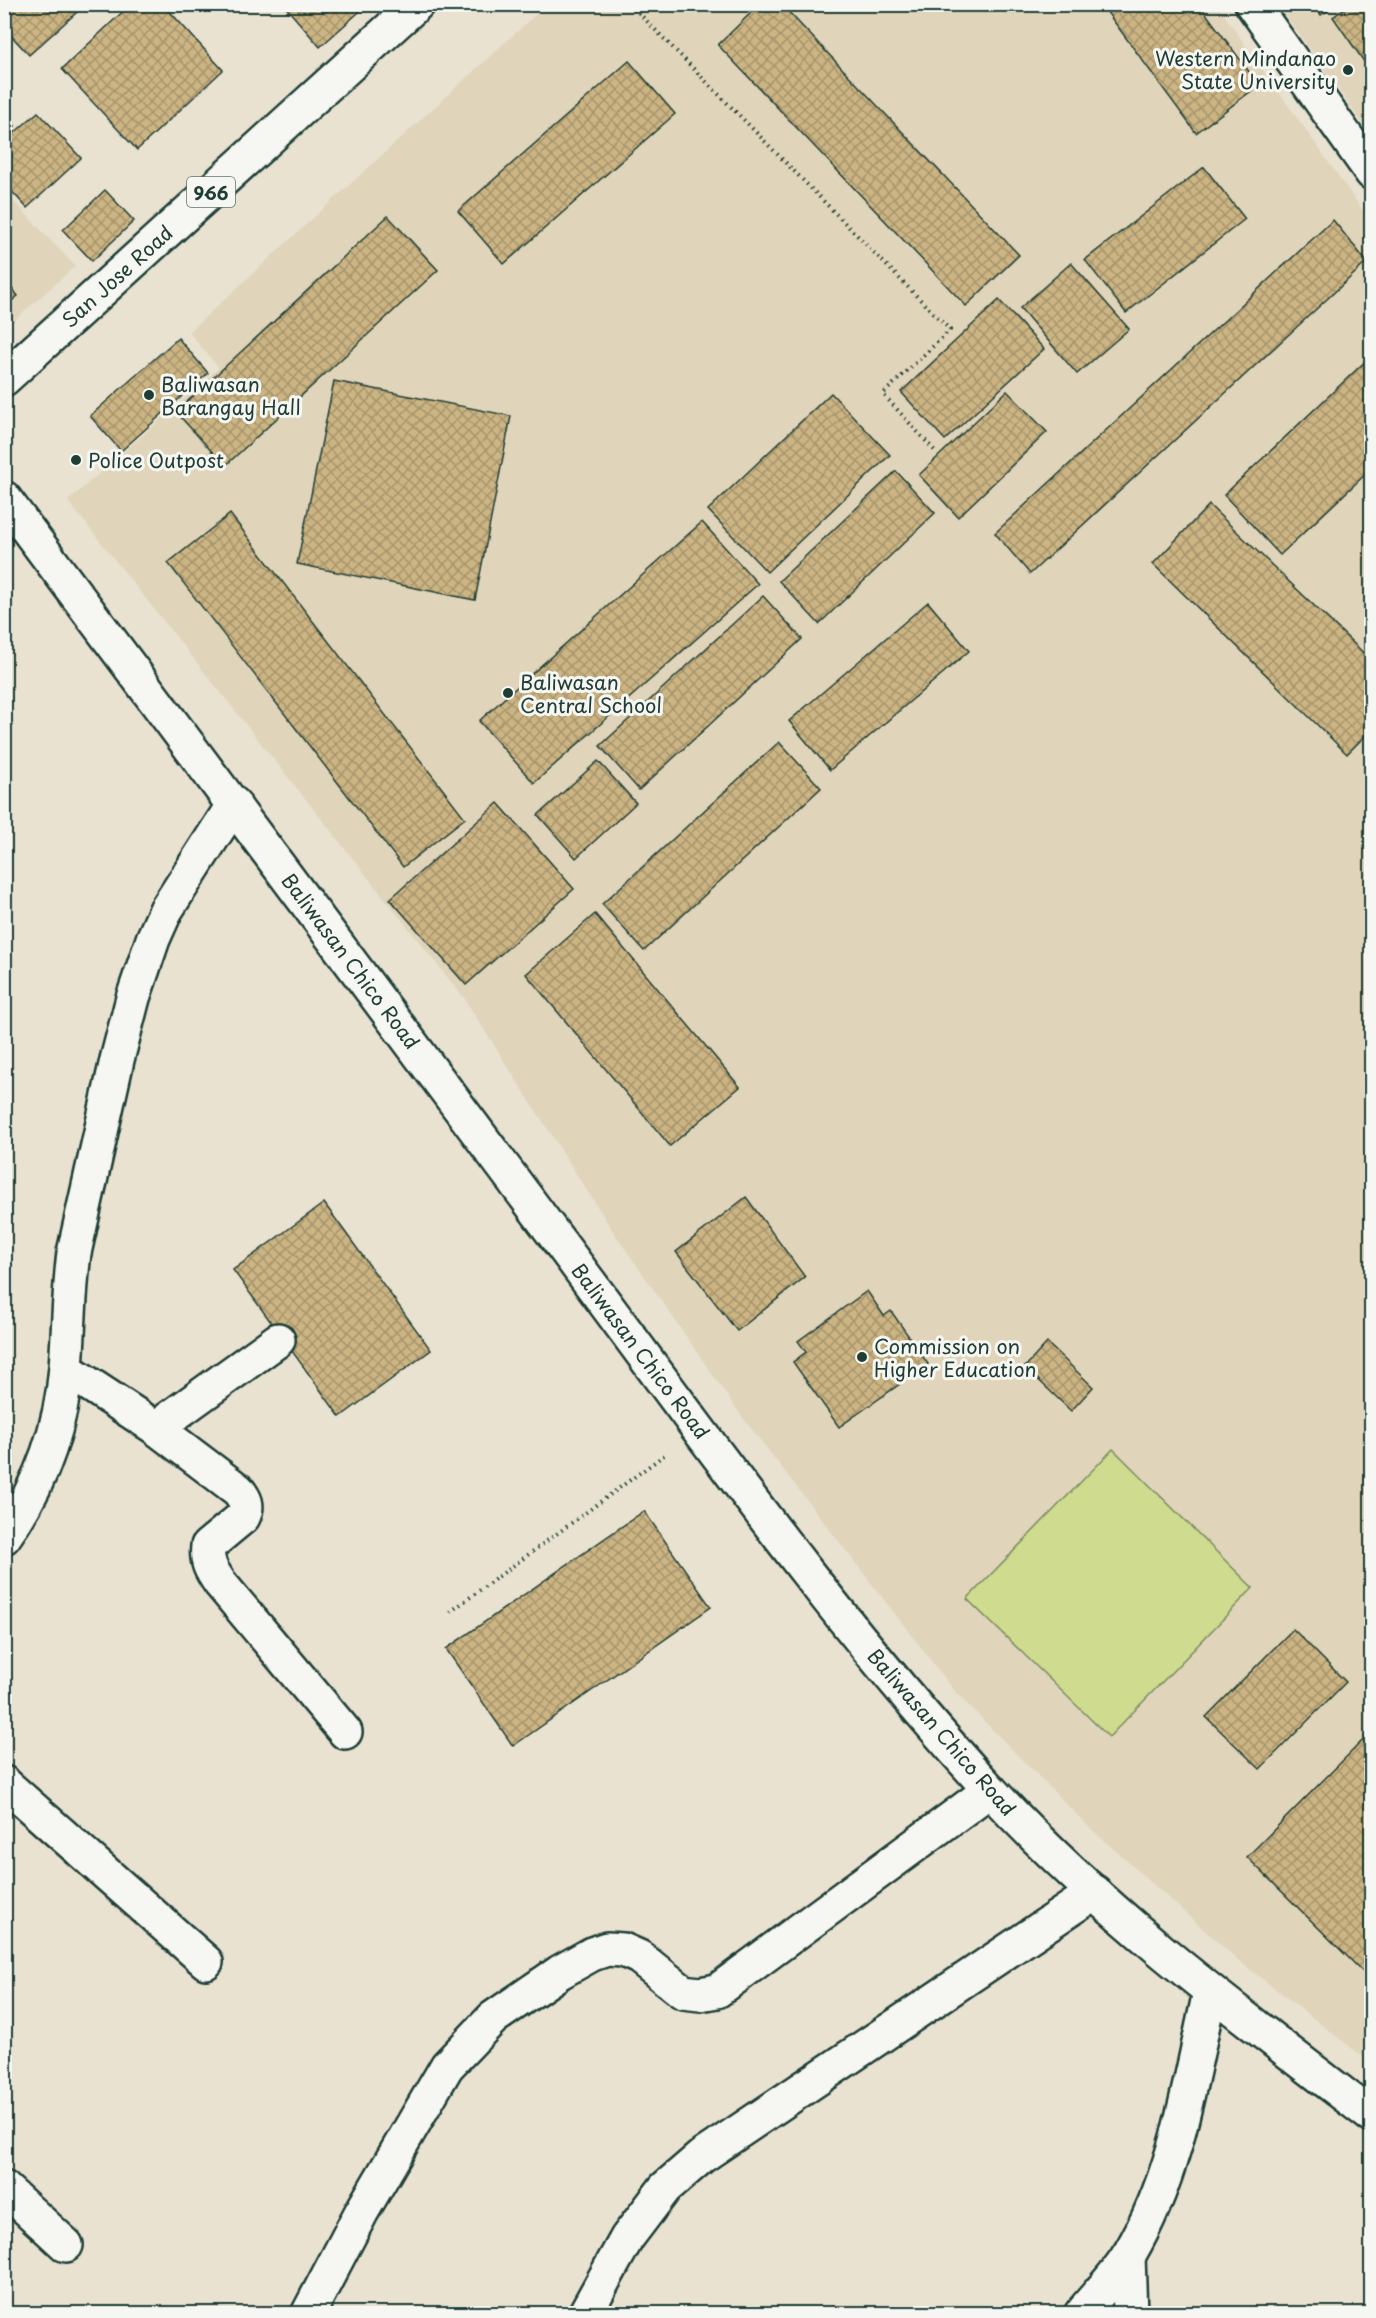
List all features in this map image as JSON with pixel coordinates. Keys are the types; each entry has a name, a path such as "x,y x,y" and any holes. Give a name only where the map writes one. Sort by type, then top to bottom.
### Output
{"street":[{"name":"San Jose Road","path":"4,379 417,4"},
{"path":"1252,4 1371,173"},
{"name":"Baliwasan Chico Road","path":"4,498 825,1597 990,1790 1041,1842 1210,1992 1371,2116"},
{"path":"10,1519 43,1469 56,1429 66,1369 69,1291 74,1252 133,998 153,939 166,910 234,804"},
{"path":"156,1428 278,1340"},
{"path":"66,1369 156,1428 238,1490 247,1503 243,1517 208,1546 206,1560 220,1583 345,1731"},
{"path":"4,1783 206,1962"},
{"path":"308,2313 361,2213 447,2066 493,2018 560,1972 592,1954 607,1949 623,1950 639,1957 682,1992 700,1994 717,1990 990,1790"},
{"path":"585,2313 627,2238 665,2188 701,2157 1095,1892"},
{"path":"1081,2313 1128,2256 1151,2215 1172,2162 1210,1992"},
{"path":"4,2188 66,2245"},
{"path":"1128,2256 1130,2313"}],"path":[{"path":"630,4 950,330 883,394 935,451"},
{"path":"450,1612 699,1429"}],"shaded area":[{"path":"546,5 1217,5 1371,222 1371,2063 1238,1960 1090,1828 957,1694 740,1414 613,1231 464,998 68,501 219,368 189,332"},
{"name":"Western Mindanao State University","path":"1278,5 1371,5 1371,135"},
{"path":"4,191 75,266 5,329 4,329"}],"green space":[{"path":"1113,1449 1253,1588 1109,1737 967,1599"}],"building":[{"path":"18,4 86,4 29,55 4,28 4,17"},
{"path":"131,4 163,4 223,70 137,150 62,69"},
{"path":"283,4 368,4 320,47"},
{"path":"760,4 781,4 1019,255 966,306 718,45"},
{"path":"1101,4 1199,4 1259,85 1196,133"},
{"path":"1314,4 1337,4 1321,15"},
{"path":"1351,4 1372,4 1372,73 1333,17"},
{"path":"629,61 675,114 504,264 458,211"},
{"path":"38,112 81,158 27,208 4,183 4,142"},
{"path":"4,114 15,126 4,136"},
{"path":"1204,167 1245,219 1126,313 1085,260"},
{"path":"105,190 134,221 92,261 63,230"},
{"path":"388,216 438,270 225,466 176,412"},
{"path":"1333,220 1367,262 1030,574 995,533"},
{"path":"1071,263 1129,329 1077,374 1020,308"},
{"path":"4,279 18,296 4,307"},
{"path":"999,300 1044,349 945,440 901,392"},
{"name":"Baliwasan Barangay Hall","path":"178,338 208,373 121,451 90,416"},
{"path":"1372,355 1372,468 1280,555 1224,495"},
{"path":"334,381 511,416 475,600 297,564"},
{"path":"1007,391 1047,432 958,517 919,475"},
{"path":"831,393 890,455 767,572 708,510"},
{"path":"896,471 935,513 819,624 779,581"},
{"path":"1209,505 1372,661 1372,729 1347,754 1153,564"},
{"path":"230,514 465,818 403,867 168,563"},
{"path":"702,522 758,584 534,783 479,721"},
{"path":"763,596 802,639 639,790 600,746"},
{"path":"928,602 969,651 830,770 789,721"},
{"path":"779,742 821,788 644,951 602,904"},
{"path":"598,761 636,803 576,858 538,815"},
{"path":"498,803 574,889 466,985 390,899"},
{"path":"595,914 740,1087 670,1146 526,974"},
{"path":"746,1197 805,1277 737,1331 676,1252"},
{"path":"324,1203 431,1350 340,1417 233,1270"},
{"name":"Commission on Higher Education","path":"867,1291 884,1316 891,1311 928,1364 839,1427 793,1362 806,1352 798,1341"},
{"path":"1047,1343 1093,1387 1071,1411 1025,1367"},
{"path":"644,1511 711,1607 513,1746 446,1649"},
{"path":"1293,1629 1346,1682 1260,1769 1206,1717"},
{"path":"1372,1731 1372,1981 1247,1857"}],"place":[{"name":"Western Mindanao State University","path":"1348,70"},
{"name":"Baliwasan Barangay Hall","path":"149,395"},
{"name":"Police Outpost","path":"76,460"},
{"name":"Baliwasan Central School","path":"508,693"},
{"name":"Commission on Higher Education","path":"862,1357"}]}
